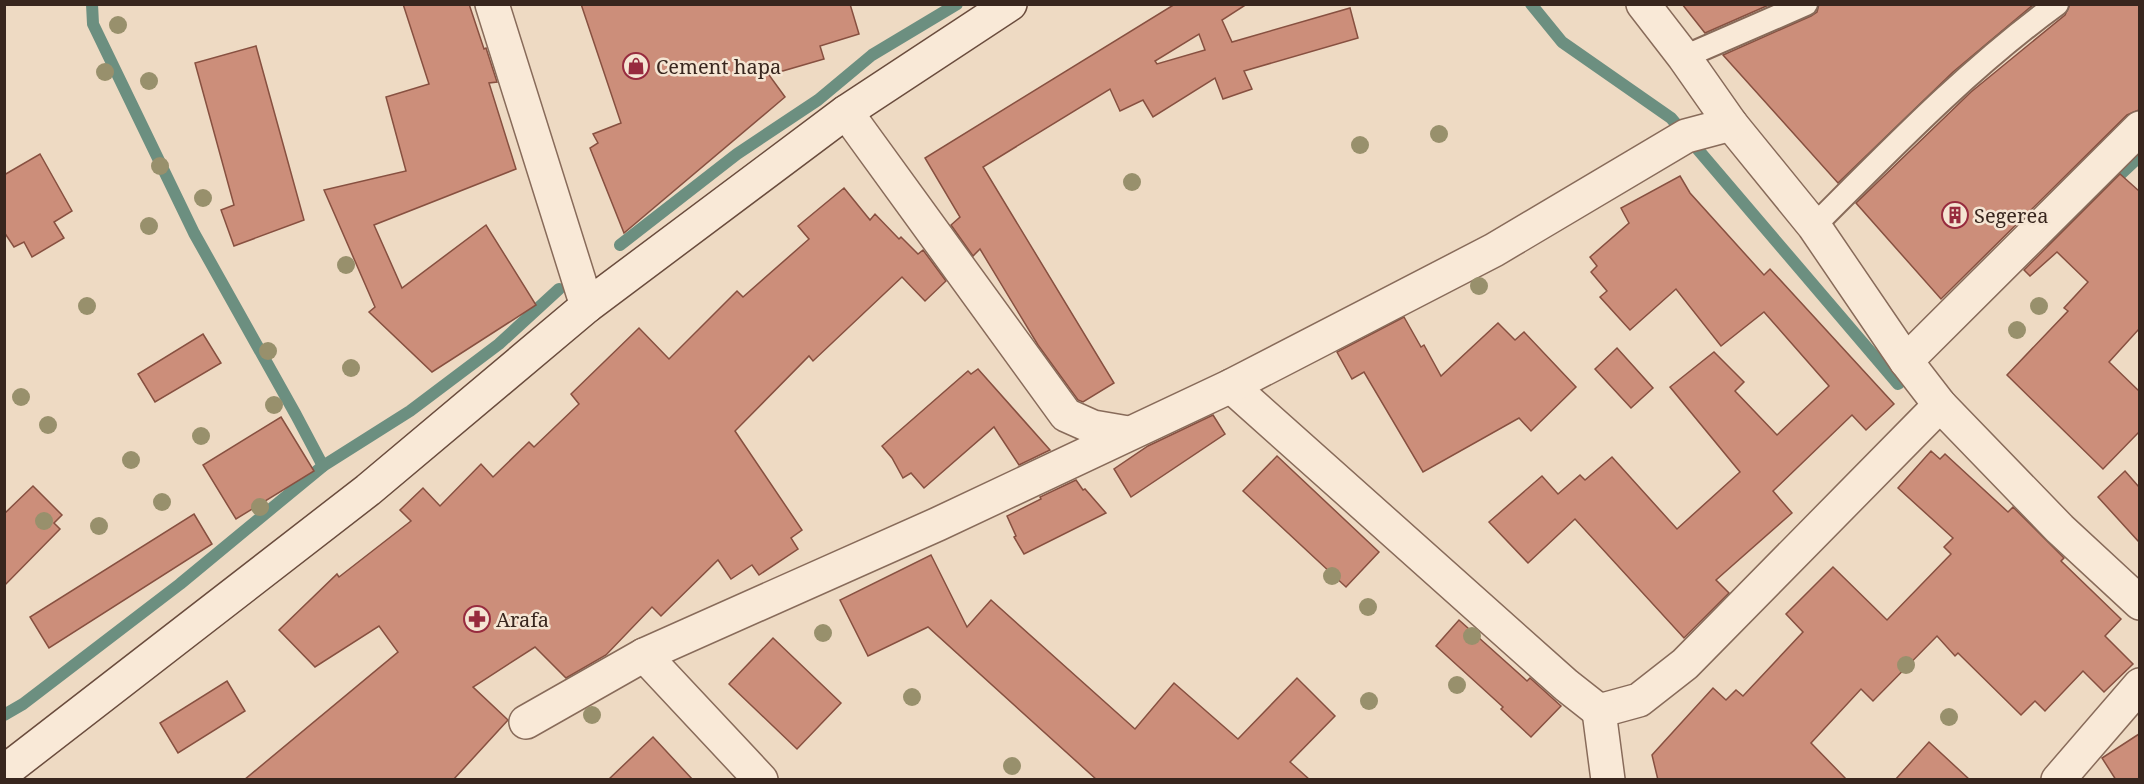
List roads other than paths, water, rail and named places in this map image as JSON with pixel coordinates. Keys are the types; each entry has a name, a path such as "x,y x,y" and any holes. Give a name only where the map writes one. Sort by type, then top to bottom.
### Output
{"street":[{"path":"492,4 586,306"},
{"path":"1643,4 1731,123 1814,226 1906,362 1940,405 2060,529 2139,603"},
{"path":"4,772 368,490 586,306 846,112 1003,6"},
{"path":"846,112 1066,415 1093,427 1128,433"},
{"path":"526,722 644,655 938,524 1230,386 1494,250 1686,136 1731,123"},
{"path":"1906,362 2137,136"},
{"path":"1230,386 1566,685 1599,711 1608,780"},
{"path":"1599,711 1639,700 1684,664 1940,405"},
{"path":"644,655 761,780"},
{"path":"2058,780 2139,685"}],"lane":[{"path":"1684,57 1806,4"},
{"path":"1814,226 1923,117 2012,38 2057,4"}],"waterway":[{"path":"92,4 93,24 194,233 323,466"},
{"path":"620,245 737,154 818,100 872,55 957,4"},
{"path":"1531,4 1562,42 1671,118 1898,384 1912,371"},
{"path":"2049,241 2140,156"},
{"path":"4,715 23,704 180,584 323,466 410,411 499,344 559,289"}],"place":[{"name":"Cement hapa","path":"636,66"},
{"name":"Segerea","path":"1955,215"},
{"name":"Arafa","path":"477,619"}]}
